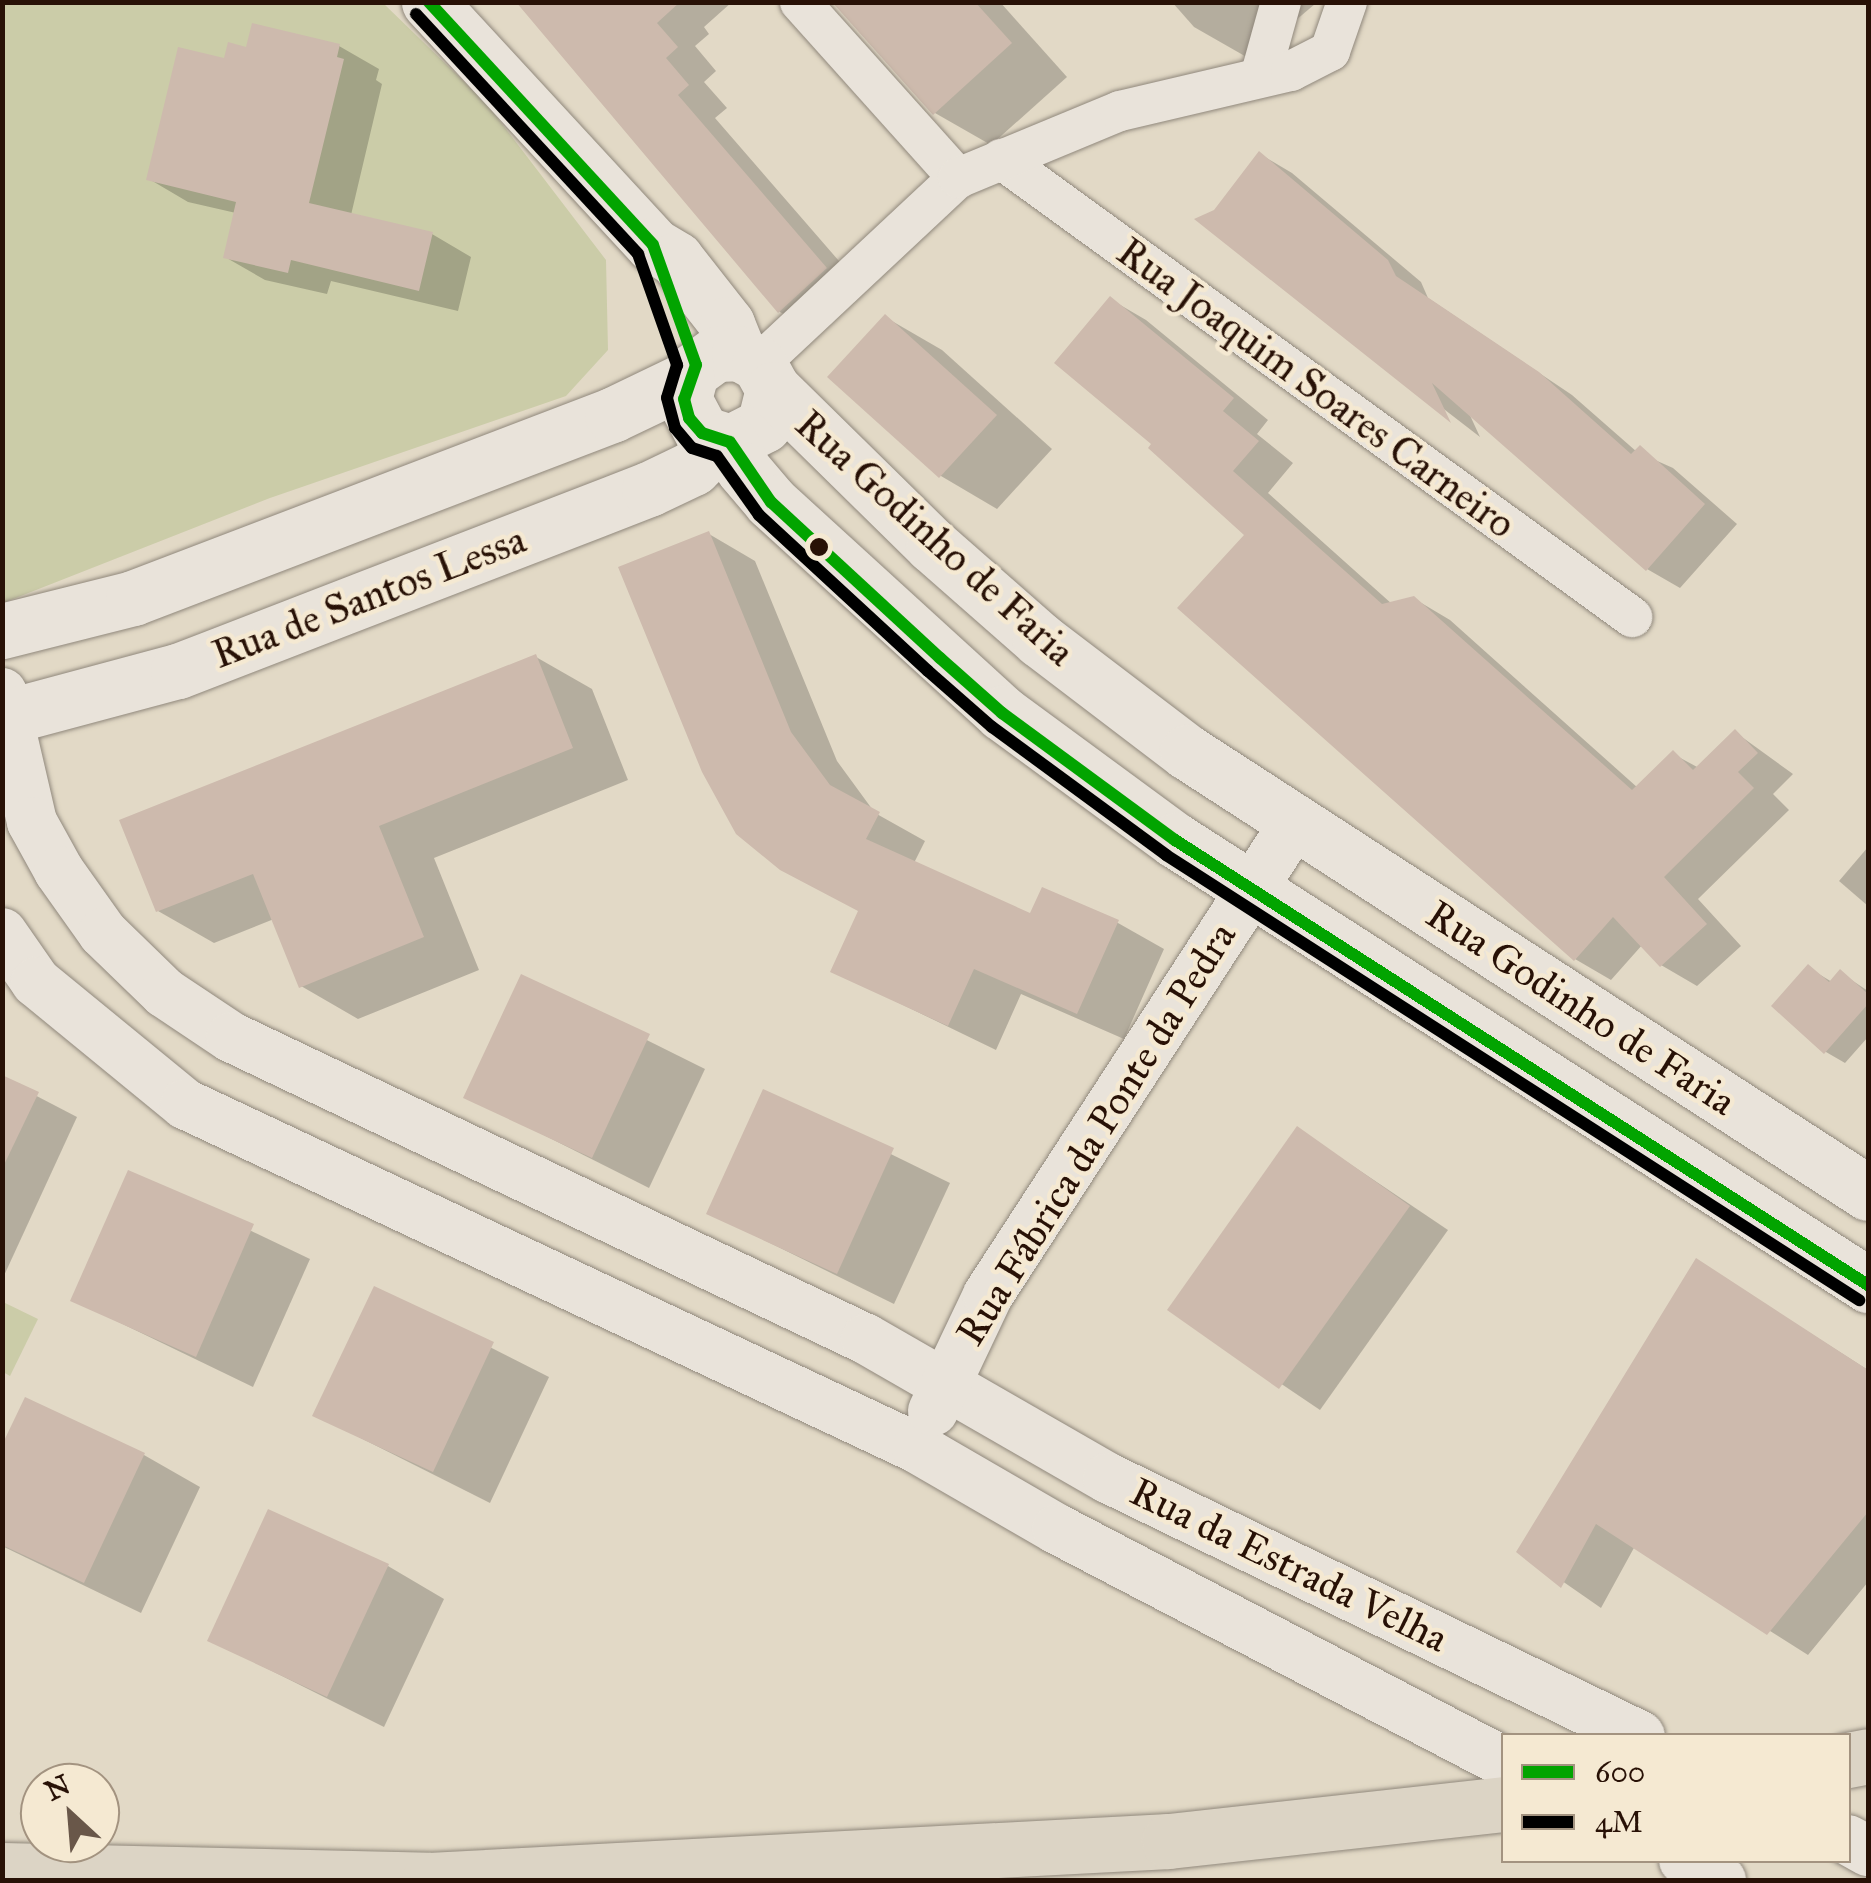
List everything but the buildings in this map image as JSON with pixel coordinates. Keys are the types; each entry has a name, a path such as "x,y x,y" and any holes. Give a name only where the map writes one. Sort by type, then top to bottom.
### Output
{"highway":[{"path":"2,1870 430,1880 1169,1841 1501,1804"}],"main road":[{"name":"Rua Godinho de Faria","path":"429,2 652,244 676,259 727,324 731,370 764,425 725,442"},
{"name":"Rua Godinho de Faria","path":"731,370 689,418 725,442 771,502 1002,713 1250,888 1868,1284"},
{"name":"Rua Godinho de Faria","path":"731,370 1040,640 1294,824 1868,1193"},
{"name":"Rua de Santos Lessa","path":"2,632 132,598 731,370"},
{"name":"Rua de Santos Lessa","path":"4,709 178,671 631,496 693,468 725,442"}],"street":[{"path":"800,2 958,178"},
{"path":"1260,76 1281,2"},
{"path":"731,370 958,178 1120,111 1291,71 1330,50 1347,2"},
{"name":"Rua Joaquim Soares Carneiro","path":"1001,159 1632,617"},
{"name":"Rua da Estrada Velha","path":"4,709 32,822 104,933 165,992 232,1038 946,1382 1108,1478 1634,1733"},
{"path":"1250,888 1294,824"},
{"name":"Rua Fábrica da Ponte da Pedra","path":"946,1382 988,1295 1250,888"},
{"name":"Rua da Estrada Velha","path":"2,933 36,982 185,1104 379,1199 917,1448 1057,1529 1384,1696 1501,1760"},
{"path":"379,1199 413,1124"},
{"path":"917,1448 946,1382"},
{"path":"1690,1863 1721,1880"}],"green space":[{"path":"3,3 383,3 486,103 606,260 608,350 566,396 270,498 3,603"},
{"path":"3,1302 38,1319 10,1376 3,1372"}],"transit line":[{"name":"600","path":"429,2 653,245 696,365 684,399 689,418 702,433 730,442 771,502 940,658 1002,713 1175,840 1868,1285"},
{"name":"4M","path":"416,14 638,254 677,365 667,398 675,428 692,448 717,456 759,515 928,671 992,727 1166,855 1859,1300"}]}
